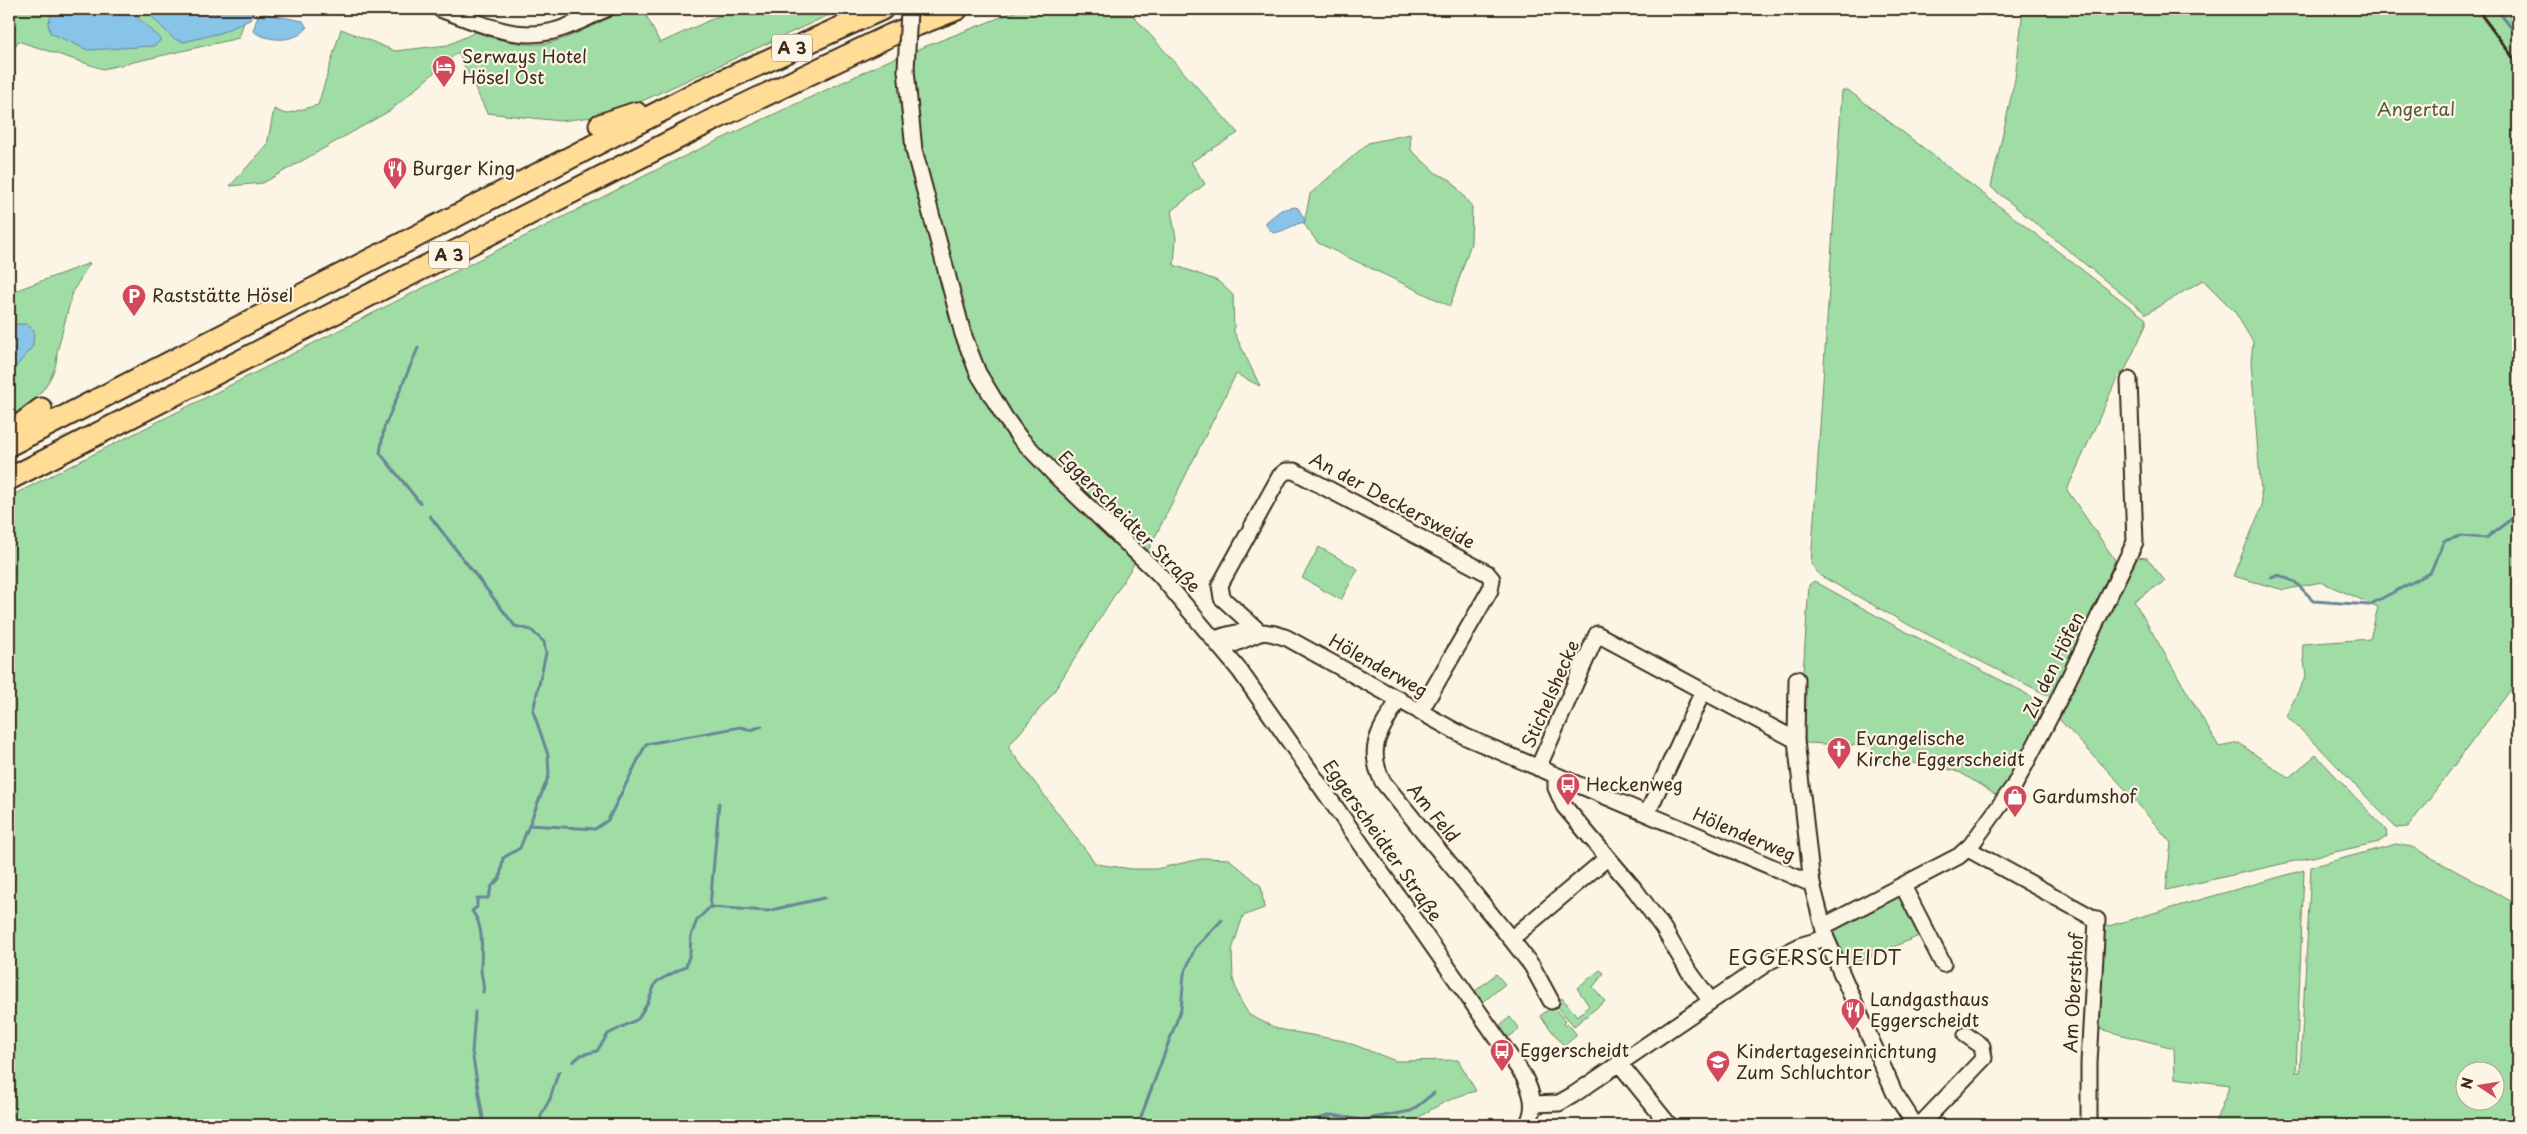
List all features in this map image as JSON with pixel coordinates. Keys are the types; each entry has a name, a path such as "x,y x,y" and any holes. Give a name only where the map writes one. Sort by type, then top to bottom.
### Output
{"highway":[{"name":"A 3","path":"9,444 702,90 882,9"},
{"name":"A 3","path":"9,479 715,119 891,35 957,9"},
{"path":"600,124 702,90"},
{"path":"9,434 41,409"}],"street":[{"path":"440,9 478,23 516,33 548,32 576,23 606,9"},
{"name":"Eggerscheidter Straße","path":"909,9 906,70 910,122 920,177 963,334 978,373 1019,437 1057,477 1159,574 1218,644 1304,760 1523,1075 1530,1089 1533,1104"},
{"name":"Zu den Höfen","path":"1533,1104 1559,1103 1710,1000 1770,962 1959,856 1968,849 2014,786 2055,707 2135,542 2130,380"},
{"name":"An der Deckersweide","path":"1261,633 1222,598 1219,589 1221,580 1280,476 1290,470 1487,573 1492,579 1490,590 1420,712"},
{"name":"Hölenderweg","path":"1218,644 1239,631 1280,635 1293,640 1466,736 1812,884"},
{"name":"Stichelshecke","path":"1538,768 1597,634 1796,740"},
{"path":"1797,679 1796,740 1812,884 1825,932 1894,1092 1915,1125"},
{"path":"1647,814 1703,691"},
{"name":"Am Feld","path":"1399,699 1374,742 1376,769 1383,782 1532,966 1551,1001"},
{"path":"1556,776 1556,788 1564,806 1663,928 1686,967 1710,1000"},
{"name":"Am Obersthof","path":"1968,849 2097,920 2089,1063 2089,1125"},
{"path":"1511,939 1607,858"},
{"path":"1903,886 1943,964"},
{"path":"1920,1125 1984,1058 1982,1046 1966,1035"},
{"path":"1619,1063 1669,1125"},
{"path":"1527,1125 1532,1117 1533,1104"}],"green space":[{"path":"9,9 248,9 239,38 103,69 18,41 9,58"},
{"path":"627,9 643,9 660,43 734,9 842,9 629,107 600,116 560,121 487,113 458,52 391,110 263,183 230,186 267,145 274,109 285,114 318,105 341,29 395,51 448,45 476,32 505,41 536,44 565,38"},
{"path":"1022,9 1127,9 1238,133 1191,162 1205,184 1171,211 1176,238 1174,265 1218,281 1233,295 1234,332 1260,386 1236,374 1149,549 1134,564 1053,693 1008,747 1096,864 1132,869 1156,869 1205,858 1229,859 1261,886 1264,908 1243,916 1232,950 1233,979 1239,998 1249,1015 1278,1029 1344,1041 1396,1061 1458,1060 1476,1091 1441,1104 1410,1125 9,1125 9,497 672,162 890,60"},
{"name":"Angertal","path":"2023,9 2518,9 2518,680 2408,827 2396,828 2320,748 2286,716 2306,676 2302,644 2370,639 2378,607 2321,582 2284,590 2233,576 2262,506 2251,362 2253,342 2235,312 2203,280 2146,314 1991,187 2015,79"},
{"path":"1848,90 2146,319 2146,325 2125,370 2118,376 2067,490 2115,560 2056,696 2049,696 1909,625 1819,575 1811,564 1842,91"},
{"path":"1410,134 1411,150 1436,173 1451,180 1472,207 1471,243 1450,306 1318,243 1304,224 1310,194 1368,143"},
{"path":"90,263 73,291 56,362 48,382 34,400 9,420 9,293"},
{"path":"1319,547 1358,569 1341,600 1302,578"},
{"path":"2135,557 2147,558 2165,581 2134,601 2219,747 2239,743 2288,778 2316,755 2386,830 2387,836 2379,842 2166,890 2171,843 2127,791 2057,717"},
{"path":"1814,581 1895,626 2022,691 2041,704 2045,715 2001,798 1961,773 1934,765 1879,761 1871,746 1805,743 1803,673 1809,585"},
{"path":"2396,844 2412,847 2518,905 2518,1125 2214,1125 2230,1085 2175,1078 2174,1048 2095,1028 2100,934 2105,927 2304,870 2296,1072 2300,1072 2311,867"},
{"path":"1899,895 1919,936 1848,966 1832,929"},
{"path":"1600,970 1604,973 1593,987 1605,1001 1574,1026 1555,1004 1562,998 1577,1016 1589,1006 1577,988"},
{"path":"1496,974 1505,984 1482,1003 1474,992"},
{"path":"1553,1006 1565,1021 1563,1024 1565,1026 1568,1024 1577,1035 1564,1046 1540,1016"},
{"path":"1510,1017 1519,1029 1508,1038 1499,1026"}],"water":[{"path":"54,9 119,9 134,14 161,40 154,46 88,50 50,33 48,23"},
{"path":"153,9 255,10 250,20 220,33 184,42 174,39 152,17"},
{"path":"266,14 303,21 307,28 302,33 289,38 274,39 259,35 253,31 258,15"},
{"path":"1298,208 1306,222 1273,233 1266,225 1266,222 1281,210"},
{"path":"9,324 26,324 34,330 33,346 9,375"}],"waterway":[{"path":"2497,9 2518,37"},
{"path":"418,348 384,428 380,453 420,503"},
{"path":"2271,578 2279,575 2295,582 2314,601 2369,605 2430,573 2444,541 2461,536 2486,538 2518,514"},
{"path":"430,516 515,626 531,630 544,642 546,653 533,711 548,755 549,775 520,848 503,858 500,878 492,886 488,898 477,898 477,907 472,911 481,931 483,992"},
{"path":"530,825 595,829 608,820 646,744 741,727 751,730 762,726"},
{"path":"573,1062 581,1055 597,1051 608,1034 638,1019 648,1002 656,982 686,966 690,953 691,936 697,920 710,907 719,803"},
{"path":"710,907 767,911 824,898"},
{"path":"1138,1125 1181,1009 1184,974 1195,948 1222,920"},
{"path":"475,1012 472,1052 484,1125"},
{"path":"541,1125 541,1115 550,1099 560,1071"},
{"path":"1307,1125 1307,1122 1332,1115 1362,1120 1411,1111 1434,1093"}],"railway":[{"path":"2477,9 2518,64"}],"place":[{"name":"Serways Hotel Hösel Ost","path":"444,88"},
{"name":"Burger King","path":"395,190"},
{"name":"Raststätte Hösel","path":"134,317"},
{"name":"Evangelische Kirche Eggerscheidt","path":"1839,770"},
{"name":"Heckenweg","path":"1568,806"},
{"name":"Gardumshof","path":"2015,818"},
{"name":"Landgasthaus Eggerscheidt","path":"1853,1031"},
{"name":"Eggerscheidt","path":"1502,1072"},
{"name":"Kindertageseinrichtung Zum Schluchtor","path":"1718,1083"}],"district":[{"name":"EGGERSCHEIDT","path":"1815,958"}]}
